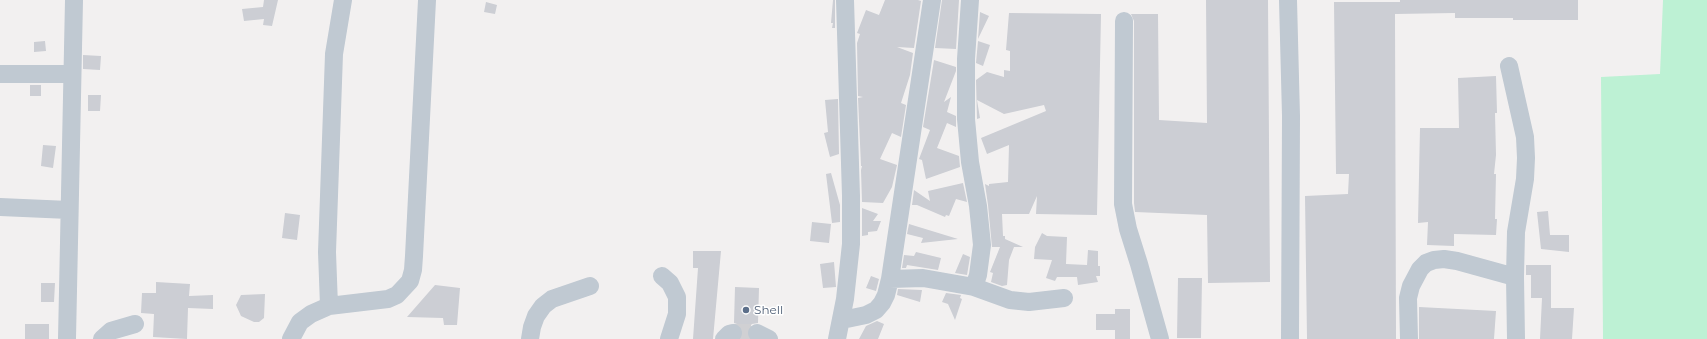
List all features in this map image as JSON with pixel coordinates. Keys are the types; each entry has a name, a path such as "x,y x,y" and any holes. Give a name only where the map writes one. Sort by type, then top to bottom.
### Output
{"street":[{"path":"66,339 74,0"},
{"path":"329,306 327,252 334,61 343,0"},
{"path":"291,339 300,322 311,314 329,306 388,299 397,295 410,281 413,270 414,256 427,0"},
{"path":"837,339 842,320 851,236 845,0"},
{"path":"842,320 866,315 876,310 886,295 890,279 932,0"},
{"path":"970,0 966,59 966,119 970,162 978,206 982,245 974,287"},
{"path":"1288,0 1291,116 1290,339"},
{"path":"1124,21 1123,204 1128,229 1160,339"},
{"path":"1509,66 1523,124 1526,158 1525,179 1516,232 1516,339"},
{"path":"0,74 72,74"},
{"path":"0,207 69,210"},
{"path":"1409,339 1408,298 1411,286 1420,269 1426,263 1434,260 1450,260 1515,276"},
{"path":"662,276 674,288 677,303 677,314 670,339"},
{"path":"890,279 923,278 974,287 1010,300 1029,302 1064,298"},
{"path":"530,339 536,316 543,306 552,299 590,286"},
{"path":"102,339 110,331 135,324"}],"green space":[{"path":"1663,0 1707,0 1707,339 1603,339 1601,77 1660,74"}],"building":[{"path":"264,0 278,0 272,26 263,25 264,19 244,21 242,9 263,7"},
{"path":"833,0 835,0 835,28 832,28 833,23 831,23"},
{"path":"885,0 921,1 914,48 897,47 913,53 910,75 901,103 906,105 901,137 892,133 880,159 897,165 892,187 883,203 862,202 862,166 858,98 863,97 858,96 857,43 860,34 857,33 866,10 879,15"},
{"path":"942,0 959,0 956,49 935,48"},
{"path":"1206,0 1268,0 1270,282 1208,283 1207,215 1135,212 1134,21 1131,14 1158,14 1159,120 1207,123"},
{"path":"1400,0 1578,0 1578,20 1455,18 1455,13 1395,14 1396,339 1307,339 1305,196 1348,194 1349,174 1336,174 1334,2 1400,2"},
{"path":"486,2 497,5 495,14 484,12"},
{"path":"980,12 989,16 978,39"},
{"path":"1009,13 1101,14 1097,215 1036,214 1037,196 1029,214 1002,214 1003,236 1005,236 1005,239 1023,247 1014,247 1009,260 1007,285 1002,286 991,282 993,273 990,272 1000,247 992,247 985,184 989,186 989,184 1008,182 1009,145 987,154 981,138 1046,111 1044,105 1004,114 977,100 980,118 977,119 976,80 987,72 1004,77 1004,70 1010,71 1010,51 1006,50"},
{"path":"45,41 46,51 34,52 34,42"},
{"path":"978,41 990,45 983,66 976,63"},
{"path":"83,55 101,56 100,70 83,69"},
{"path":"934,60 956,67 956,71 944,102 951,97 947,112 956,116 956,127 947,123 937,148 959,156 960,167 926,179 922,160 919,159 930,130 923,127"},
{"path":"1496,76 1497,113 1495,113 1496,155 1494,174 1496,174 1496,235 1454,234 1454,246 1427,245 1428,222 1418,223 1420,128 1459,128 1458,78"},
{"path":"30,85 41,85 41,96 30,96"},
{"path":"88,95 101,95 100,111 88,111"},
{"path":"838,99 839,154 830,157 824,133 828,132 825,100"},
{"path":"43,145 56,146 53,168 41,166"},
{"path":"831,173 840,205 840,222 832,223 826,174"},
{"path":"963,183 967,202 956,199 949,216 946,215 945,217 917,205 912,205 914,190 930,201 928,191"},
{"path":"862,208 878,214 873,221 881,221 877,231 868,232 868,235 862,236"},
{"path":"1548,211 1550,235 1569,235 1569,252 1541,249 1537,212"},
{"path":"285,213 300,215 297,240 282,238"},
{"path":"812,222 831,224 829,243 810,241"},
{"path":"909,224 958,239 921,243 923,238 907,234"},
{"path":"1042,233 1047,236 1067,237 1066,264 1087,265 1088,250 1098,251 1100,276 1096,276 1098,282 1078,285 1077,277 1057,277 1055,281 1046,278 1052,260 1034,259 1035,247"},
{"path":"693,251 721,251 713,339 693,339 698,268 693,268"},
{"path":"916,252 941,258 938,270 907,265 906,268 902,268 904,255 914,256"},
{"path":"963,254 970,257 967,275 955,273"},
{"path":"834,262 836,287 823,288 820,264"},
{"path":"1526,265 1551,265 1551,308 1574,308 1572,339 1540,339 1542,298 1531,298 1531,275 1526,275"},
{"path":"871,276 879,279 876,291 866,288"},
{"path":"1178,278 1202,278 1201,338 1177,338"},
{"path":"156,282 190,284 189,296 213,295 213,309 188,308 187,339 153,337 154,314 141,313 142,293 156,293"},
{"path":"41,283 55,283 54,302 41,302"},
{"path":"435,285 460,288 457,325 444,325 443,318 407,317"},
{"name":"Shell","path":"735,287 759,288 758,323 752,324 748,328 748,339 741,339 743,330 740,325 734,323"},
{"path":"898,289 922,290 920,302 897,295"},
{"path":"946,293 961,295 960,298 962,299 955,320 948,304 942,302"},
{"path":"265,294 264,318 259,322 254,322 241,316 236,305 241,295"},
{"path":"1419,307 1496,311 1494,339 1419,339"},
{"path":"1115,309 1130,309 1130,339 1115,339 1115,330 1096,330 1096,314 1115,314"},
{"path":"877,321 884,324 878,339 859,339 866,326"},
{"path":"25,324 49,324 49,339 25,339"}],"tunnel":[{"path":"733,333 757,333"}],"place":[{"name":"Shell","path":"746,310"}]}
